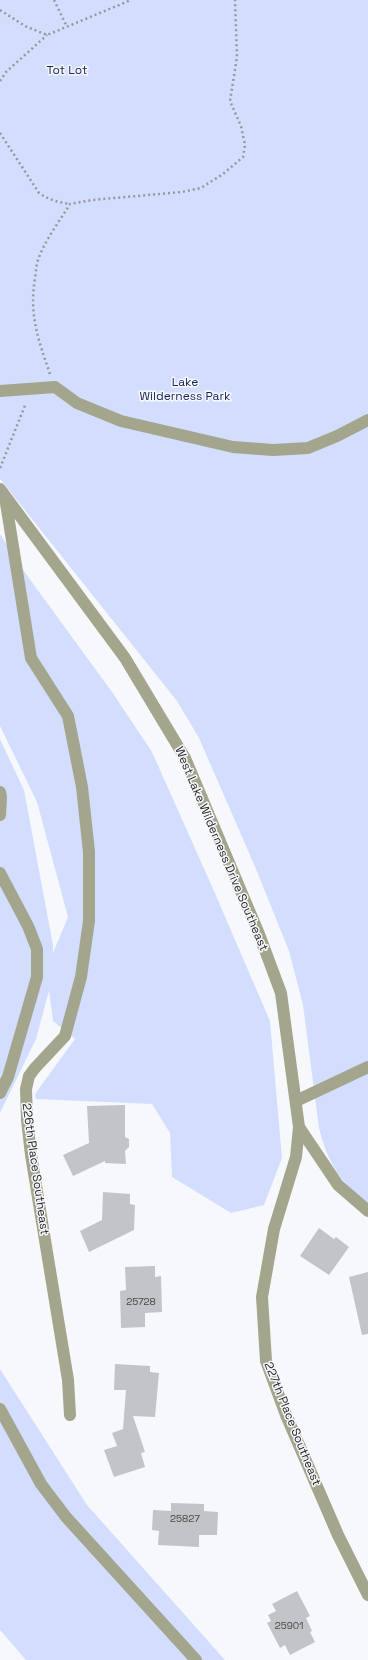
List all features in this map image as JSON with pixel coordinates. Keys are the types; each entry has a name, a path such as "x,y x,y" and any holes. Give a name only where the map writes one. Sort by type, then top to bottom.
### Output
{"street":[{"path":"0,391 55,387 77,403 121,421 233,447 273,450 308,448 337,436 368,420"},
{"name":"West Lake Wilderness Drive Southeast","path":"3,493 125,658 185,758 259,934 281,993 299,1127 338,1185 368,1211"},
{"name":"226th Place Southeast","path":"3,493 31,658 68,716 82,787 89,852 88,921 80,977 65,1036 62,1042 35,1068 29,1076 26,1088 27,1120 31,1155 68,1380 70,1415"},
{"path":"0,792 0,815"},
{"path":"0,873 28,926 37,949 37,977 8,1077 0,1093"},
{"path":"296,1101 368,1067"},
{"name":"227th Place Southeast","path":"299,1127 296,1157 274,1229 262,1297 266,1361 286,1415 338,1535 368,1595"},
{"path":"0,1409 41,1484 66,1517 196,1660"}],"path":[{"path":"54,0 67,27"},
{"path":"0,81 6,72 47,35 131,0"},
{"path":"0,133 39,193 46,198 57,202 70,204 92,200 182,192 201,188 223,174 242,157 245,145 241,126 230,101 237,57 235,0"},
{"path":"0,10 25,26 47,35"},
{"path":"55,387 36,330 33,311 33,292 38,261 48,239 70,204"},
{"path":"0,468 31,389"}],"green space":[{"name":"Lake Wilderness Park","path":"0,0 368,0 368,1206 358,1197 336,1171 323,1141 319,1128 303,1005 289,951 256,869 199,738 177,701 0,479"},
{"path":"0,534 26,574 112,692 152,752 270,1021 282,1158 264,1205 231,1213 172,1177 170,1133 152,1104 36,1099 35,1094 75,1039 53,1021 49,991 36,1039 0,1113 0,739 24,790 53,945 53,953 68,917 37,802 0,726"},
{"path":"0,1369 87,1505 225,1660 26,1660 0,1630"}],"building":[{"path":"125,1105 125,1137 129,1139 129,1147 125,1151 126,1164 105,1163 105,1161 73,1176 63,1155 89,1143 87,1106"},
{"path":"103,1192 130,1194 130,1204 135,1205 134,1230 89,1252 80,1231 102,1220"},
{"path":"319,1228 334,1239 336,1237 349,1247 329,1275 300,1256"},
{"path":"155,1266 155,1277 161,1276 162,1312 145,1313 145,1327 121,1328 120,1291 126,1290 125,1267"},
{"path":"368,1272 368,1334 362,1335 349,1277"},
{"path":"115,1364 150,1366 150,1372 159,1373 155,1417 133,1416 145,1452 141,1453 145,1467 114,1477 104,1450 117,1446 112,1433 123,1429 126,1390 114,1390"},
{"path":"171,1503 204,1504 204,1511 218,1512 217,1535 199,1535 199,1547 158,1545 159,1531 152,1530 153,1510 171,1511"},
{"path":"297,1591 310,1616 306,1618 315,1642 290,1655 285,1645 280,1648 267,1623 271,1621 268,1615 276,1611 272,1604"}],"park label":[{"name":"Tot Lot","path":"67,71"}]}
